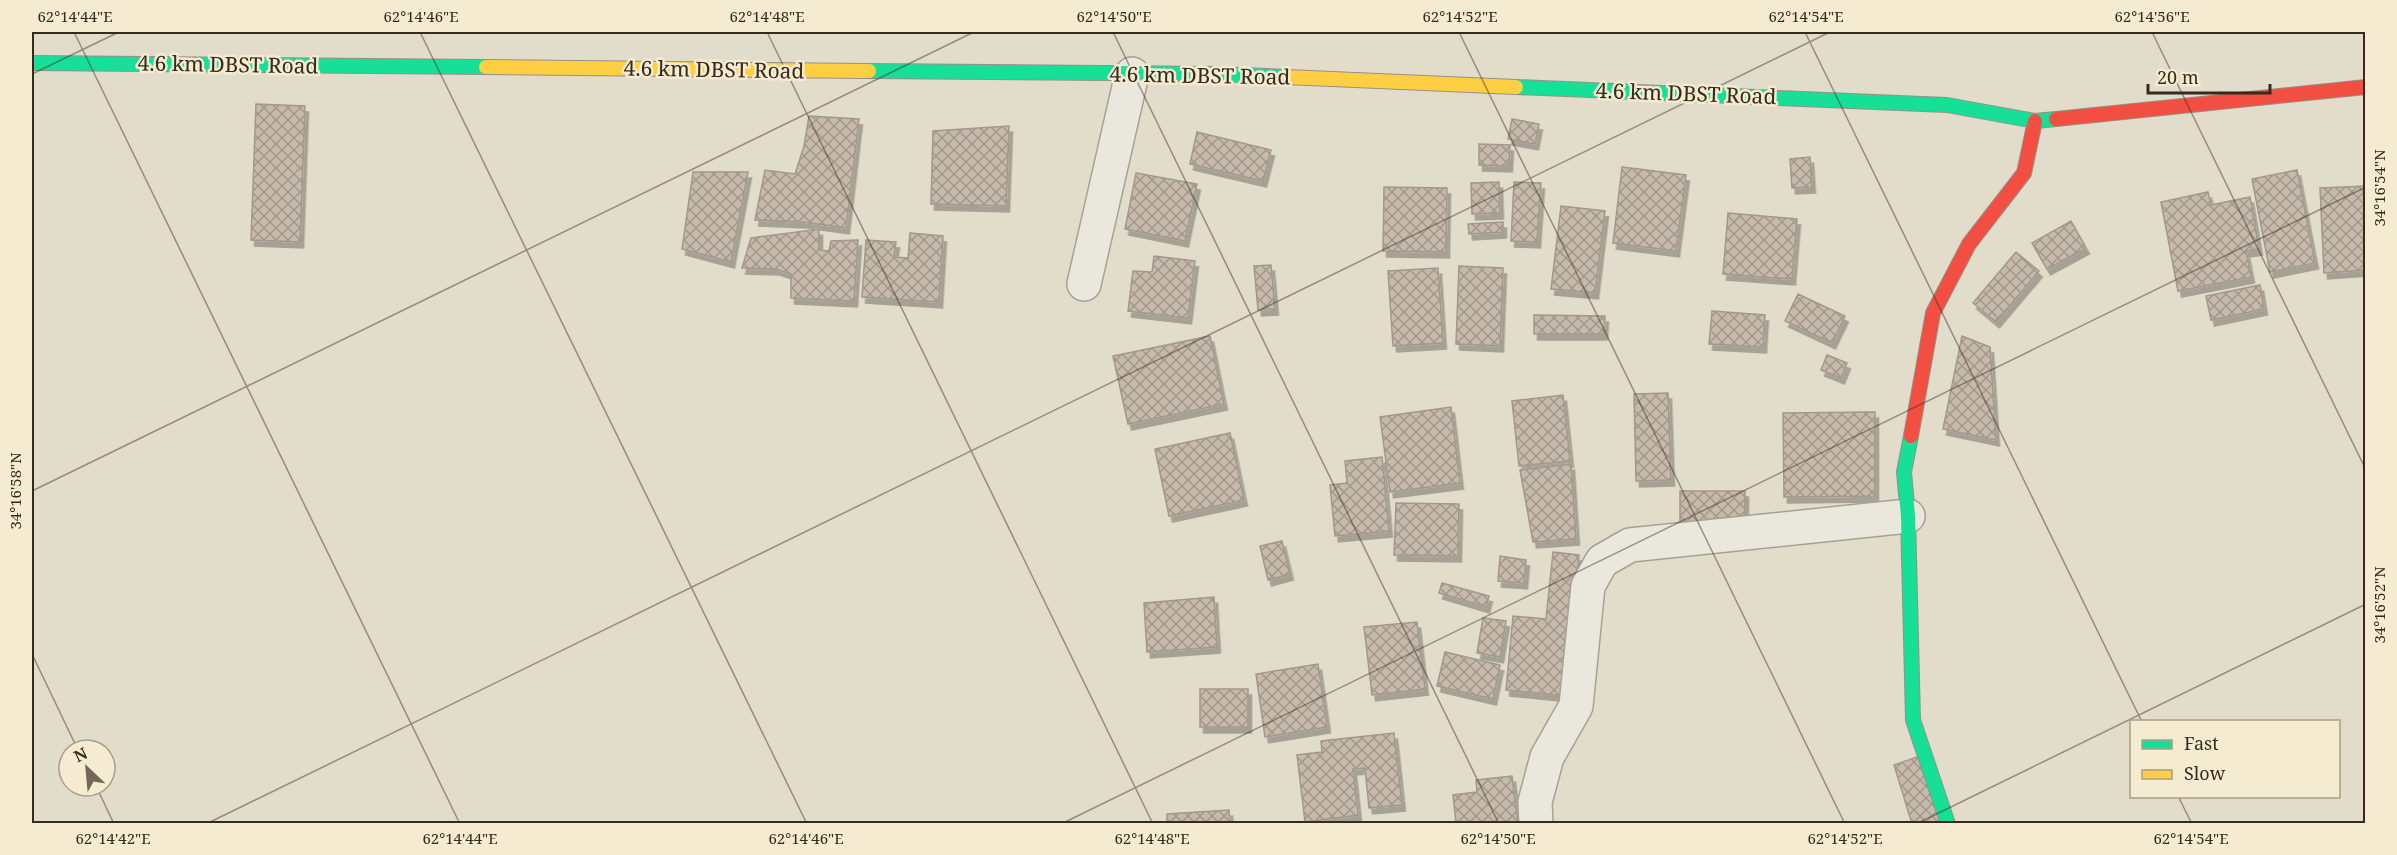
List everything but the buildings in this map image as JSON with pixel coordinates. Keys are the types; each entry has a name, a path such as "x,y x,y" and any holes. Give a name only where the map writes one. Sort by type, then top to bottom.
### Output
{"street":[{"name":"4.6 km DBST Road","path":"32,63 1232,75 1947,105 2035,121 2366,87"},
{"path":"1084,284 1132,74"},
{"path":"1948,824 1913,720 1908,516 1904,472 1933,313 1969,244 2024,173 2035,121"},
{"path":"1536,824 1535,802 1547,756 1576,706 1588,586 1602,561 1630,545 1908,516"}],"traffic: fast":[{"path":"32,63 486,67"},
{"path":"869,71 1220,74 1286,77"},
{"path":"1516,87 1947,105 2035,121 2056,119"},
{"path":"1911,436 1904,472 1908,516 1913,720 1948,824"}],"traffic: slow":[{"path":"486,67 869,71"},
{"path":"1286,77 1516,87"}],"traffic: jam":[{"path":"2056,119 2366,87"},
{"path":"1911,436 1933,313 1969,244 2024,173 2035,121"}]}
